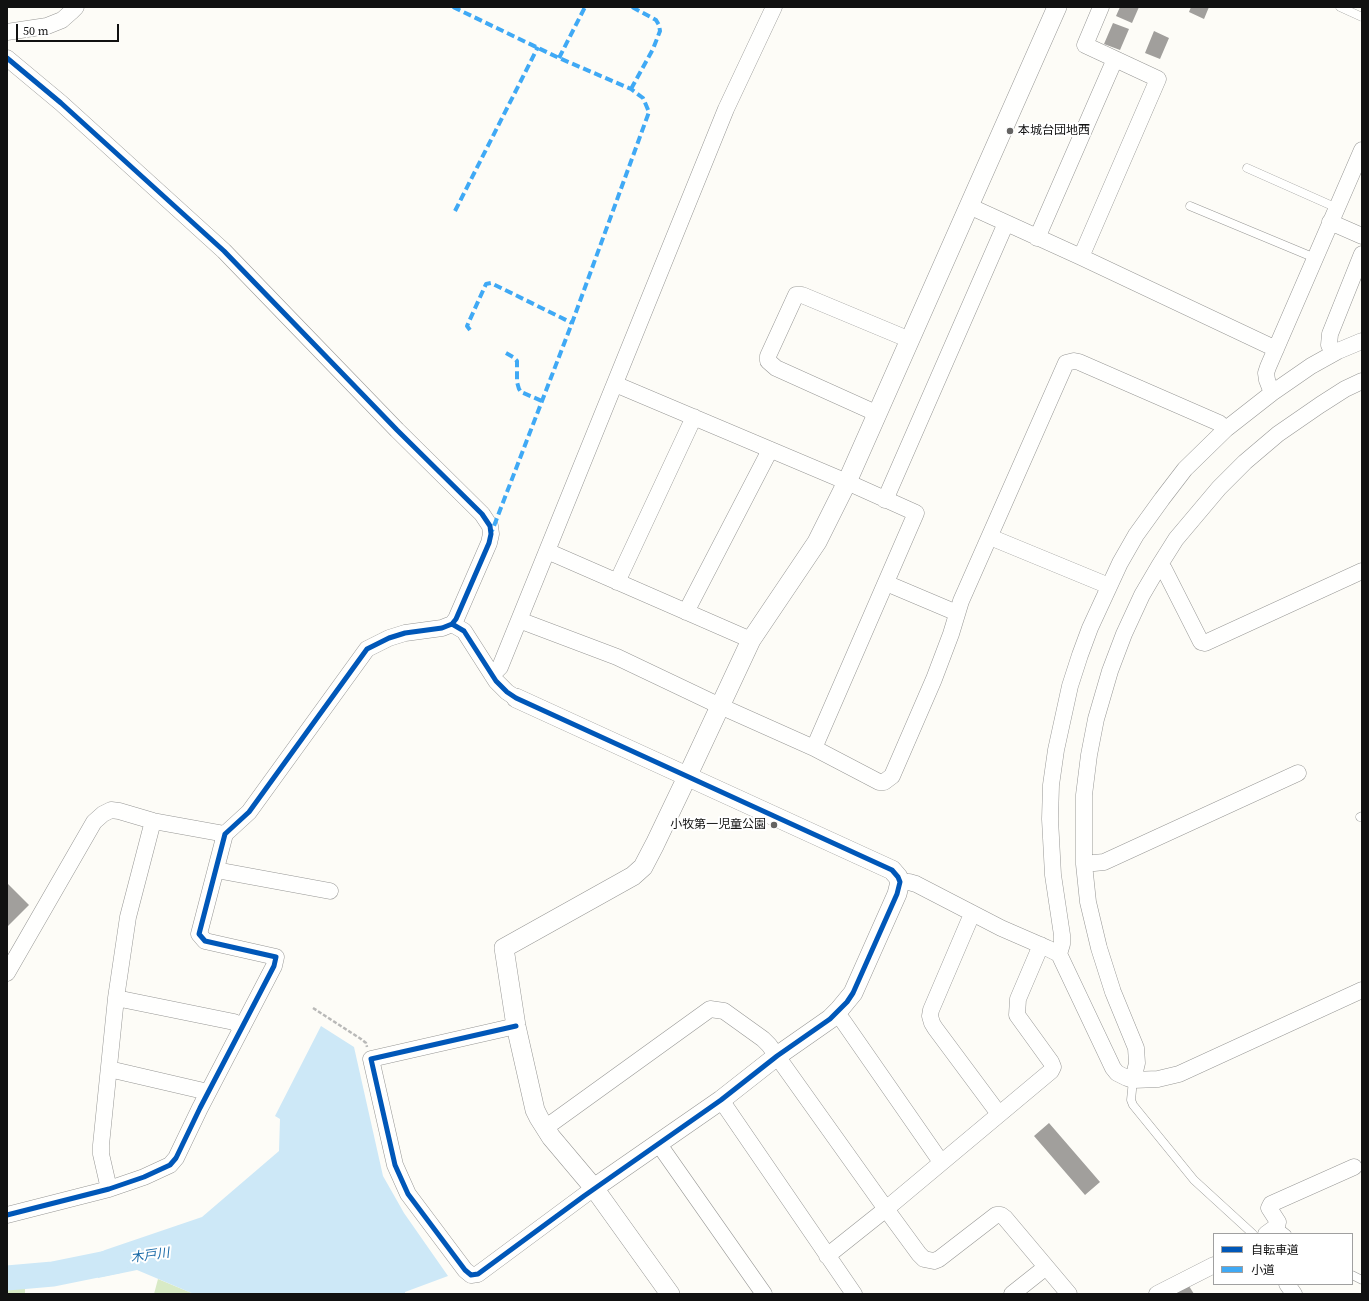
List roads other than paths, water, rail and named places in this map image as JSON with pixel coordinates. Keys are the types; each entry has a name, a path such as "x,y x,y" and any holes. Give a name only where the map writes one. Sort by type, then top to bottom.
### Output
{"street":[{"path":"7,32 47,26 62,20 76,7"},
{"path":"492,675 500,667 546,550 726,109 774,7"},
{"path":"670,1294 594,1188 545,1128 535,1110 516,1026 504,948 633,876 643,867 751,640 817,542 847,482 1057,7"},
{"path":"1081,257 1158,79 1085,45 1102,7"},
{"path":"7,58 60,103 224,251 397,430 482,514 490,526 491,534 489,543 456,620 452,624 442,628 405,633 389,638 367,649 249,812 225,834 199,934 205,941 276,957 274,966 208,1092 176,1158 170,1165 144,1177 109,1189 7,1215"},
{"path":"1037,238 1115,59"},
{"path":"1272,393 1266,373 1362,150"},
{"path":"969,206 1276,348"},
{"path":"1330,222 1362,236"},
{"path":"885,500 1006,223"},
{"path":"1333,353 1329,345 1330,334 1362,254"},
{"path":"878,414 776,368 768,361 768,356 796,295 802,295 910,340"},
{"path":"1059,954 1062,944 1062,935 1053,875 1050,819 1051,785 1056,750 1070,686 1090,628 1108,586 1136,535 1162,499 1186,469 1226,429 1272,393 1311,366 1333,353 1362,341"},
{"path":"519,620 617,657 720,706 814,748 879,782 884,782 892,776 934,679 951,634 961,601 1066,363 1070,361 1079,362 1219,423 1226,429"},
{"path":"1133,1080 1137,1063 1136,1048 1113,992 1099,948 1088,902 1084,864 1084,795 1088,755 1096,719 1110,671 1124,634 1142,595 1176,539 1196,514 1245,462 1278,434 1345,389 1362,382"},
{"path":"615,384 847,482 916,513 814,748"},
{"path":"617,582 694,417"},
{"path":"686,612 770,450"},
{"path":"990,537 1108,586"},
{"path":"546,550 751,640"},
{"path":"1159,566 1164,569 1201,642 1205,643 1362,571"},
{"path":"886,583 957,612"},
{"path":"452,624 464,632 496,681 507,692 516,698 892,870 900,882 897,894 853,993 830,1019 777,1056 721,1100 594,1188 478,1274 471,1275 465,1270 408,1194 395,1165 371,1059 516,1026"},
{"path":"1084,864 1104,862 1298,773"},
{"path":"7,973 94,822 103,814 111,810 120,811 153,821 225,834"},
{"path":"109,1189 101,1154 101,1145 116,998 128,917 153,821"},
{"path":"216,870 330,891"},
{"path":"900,882 916,884 972,914 1059,954 1113,1068 1121,1076 1133,1080 1158,1079 1180,1074 1362,990"},
{"path":"972,914 930,1016 935,1028 999,1114"},
{"path":"827,1256 886,1209 1051,1071 1053,1067 1051,1062 1017,1016 1018,999 1041,945"},
{"path":"116,998 234,1022 242,1028"},
{"path":"545,1128 710,1009 724,1011 762,1039 777,1056 886,1209 924,1259 934,1261 939,1259 996,1215 1001,1215 1069,1294"},
{"path":"836,1013 941,1162"},
{"path":"109,1069 208,1092"},
{"path":"721,1100 854,1294"},
{"path":"658,1143 764,1294"},
{"path":"1277,1231 1278,1219 1269,1208 1271,1204 1354,1168"},
{"path":"1157,1294 1213,1266"},
{"path":"1012,1294 1046,1267"},
{"path":"1288,1285 1294,1294"}],"lane":[{"path":"1340,7 1362,17"},
{"path":"1247,168 1337,208"},
{"path":"1190,206 1315,258"},
{"path":"1133,1080 1130,1100 1133,1105 1194,1180 1252,1233"},
{"path":"1353,1276 1362,1280"}],"water":[{"path":"321,1026 354,1047 383,1176 404,1213 448,1276 405,1292 405,1294 194,1294 137,1270 98,1278 97,1274 85,1275 83,1260 105,1250 202,1217 279,1151 280,1119 275,1116"}],"waterway":[{"name":"木戸川","path":"7,1278 53,1274 117,1261"}],"place":[{"name":"本城台団地西","path":"1010,131"},
{"name":"小牧第一児童公園","path":"774,825"}]}
